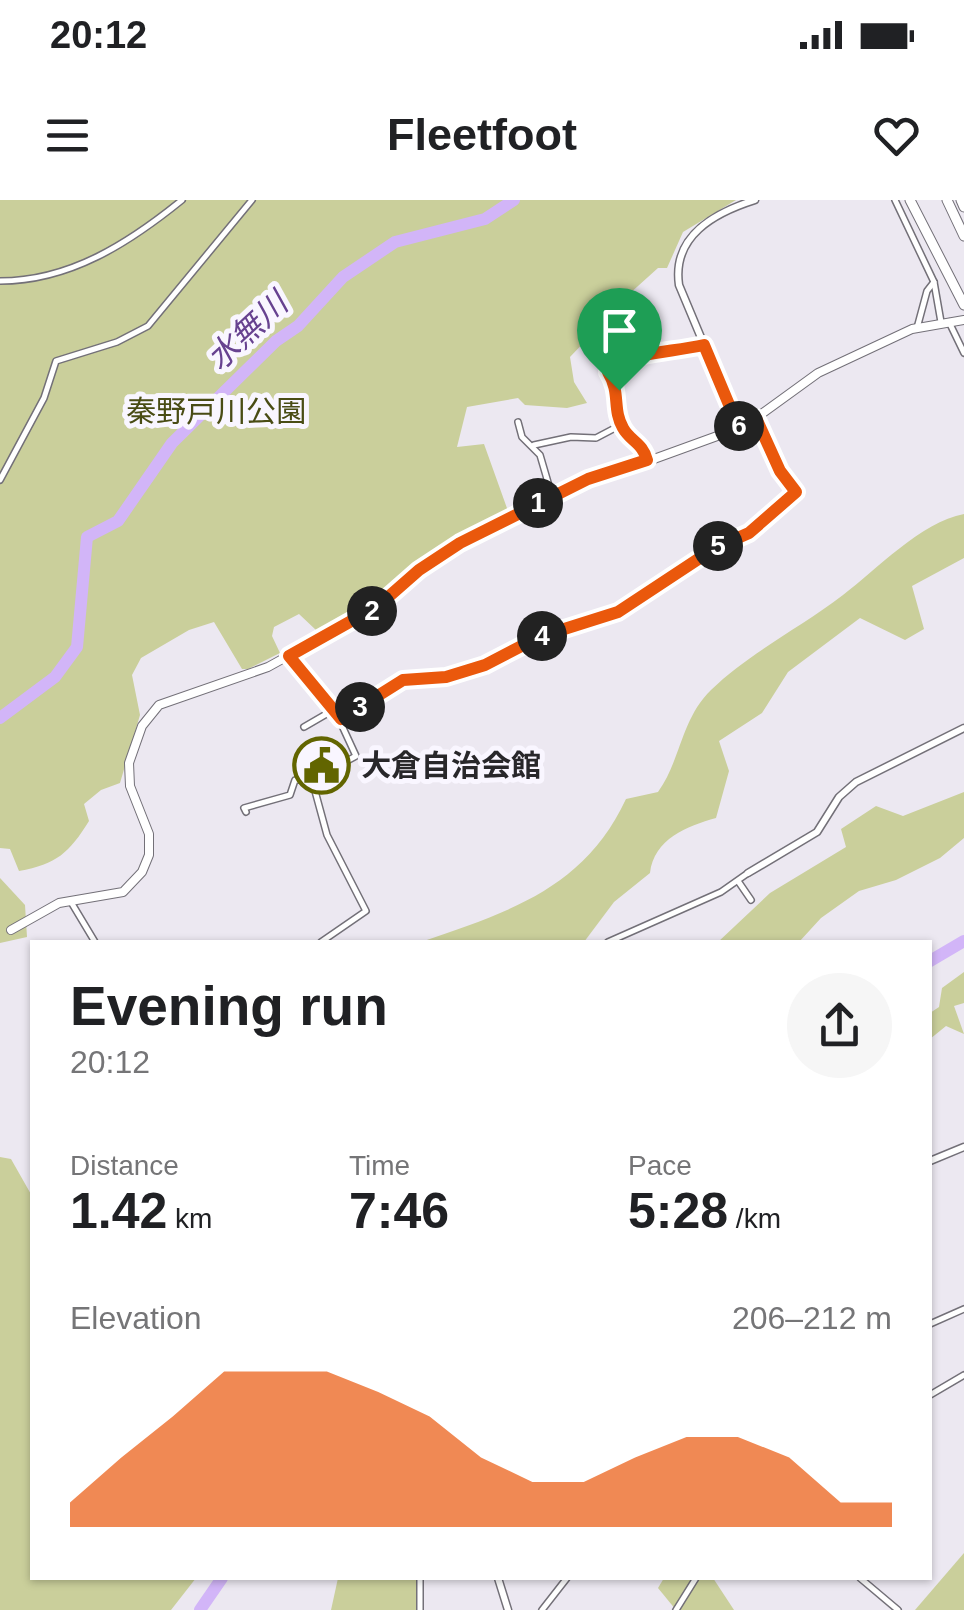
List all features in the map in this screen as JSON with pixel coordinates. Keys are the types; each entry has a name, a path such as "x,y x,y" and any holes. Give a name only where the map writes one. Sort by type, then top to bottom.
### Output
{"highway":[{"path":"910,200 964,305"},
{"path":"947,200 964,236"},
{"path":"961,200 964,207"}],"main road":[{"path":"10,930 70,900 102,899 123,892 146,864 150,834 128,774 148,716 174,698 246,676 289,656 378,606 419,570 460,543 552,496 738,426 756,418 818,374 917,328 953,321"}],"street":[{"path":"0,281 55,272 120,248 182,200"},
{"path":"0,480 44,398 56,362 138,333 157,317 252,200"},
{"path":"738,426 680,285 680,251 696,230 756,200"},
{"path":"895,200 953,321 964,354"},
{"path":"917,328 934,282"},
{"path":"625,433 610,365 642,352 658,355 704,345"},
{"path":"341,719 403,680 446,677 485,665 539,637 618,612 715,548 749,533 796,492 780,471 756,418"},
{"path":"518,422 522,437 534,445 552,496"},
{"path":"534,445 571,436 596,438 609,428 640,444 647,460"},
{"path":"246,812 244,808 252,802 290,794 295,780 312,780 356,756 335,708 289,656"},
{"path":"304,727 335,708"},
{"path":"612,940 738,880 817,832 839,797 856,782 964,728"},
{"path":"312,780 327,834 366,911 324,940"},
{"path":"738,880 751,900"},
{"path":"70,900 94,940"},
{"path":"932,1159 964,1146"},
{"path":"932,1323 964,1309"},
{"path":"932,1394 964,1374"},
{"path":"420,1580 420,1610"},
{"path":"499,1580 508,1610"},
{"path":"542,1610 565,1580"},
{"path":"676,1610 695,1580"},
{"path":"862,1580 898,1610"}],"green space":[{"name":"秦野戸川公園","path":"0,200 736,200 683,232 667,268 658,268 628,295 630,304 590,322 590,336 570,357 574,382 587,403 567,408 525,405 518,398 467,407 457,447 484,444 508,511 420,561 367,610 364,606 317,631 299,614 274,627 272,636 280,653 248,669 242,669 214,622 189,630 141,658 132,675 140,715 120,783 101,790 84,804 89,821 68,849 53,861 19,871 10,849 0,848"},
{"path":"964,514 964,558 912,586 924,629 905,640 860,618 788,672 762,713 719,741 729,771 716,818 683,830 665,843 650,873 614,902 586,940 427,940 513,907 566,876 609,830 626,799 658,792 693,714 711,690 843,595 900,548 948,519"},
{"path":"964,792 964,838 940,858 896,880 859,891 821,918 801,940 720,940 770,893 846,847 841,829 876,806 903,816"},
{"path":"0,878 25,905 27,937 0,943"},
{"path":"964,972 964,1003 954,1006 964,1034 946,1026 932,1037 932,1012 939,1007 942,988"},
{"path":"0,1157 11,1159 30,1192 30,1580 194,1580 171,1610 0,1610"},
{"path":"964,1553 964,1610 915,1610"},
{"path":"338,1580 416,1580 416,1610 331,1610"},
{"path":"663,1580 714,1580 734,1610 676,1610 658,1588"}],"waterway":[{"name":"水無川","path":"0,718 55,677 77,647 87,537 118,521 172,443 276,341 298,326 343,277 395,242 485,219 514,200"},
{"path":"932,960 964,941"},
{"path":"200,1610 221,1580"}],"place":[{"name":"大倉自治会館","path":"322,765"}],"route":[{"path":"704,345 738,426 756,418 780,471 796,492 749,533 715,548 618,612 539,637 485,665 446,677 403,680 341,719 289,656 378,606 419,570 460,543 588,479 647,460 640,444 625,433 619,418 619,390 608,372 610,365 642,352 658,355 704,345"}]}
